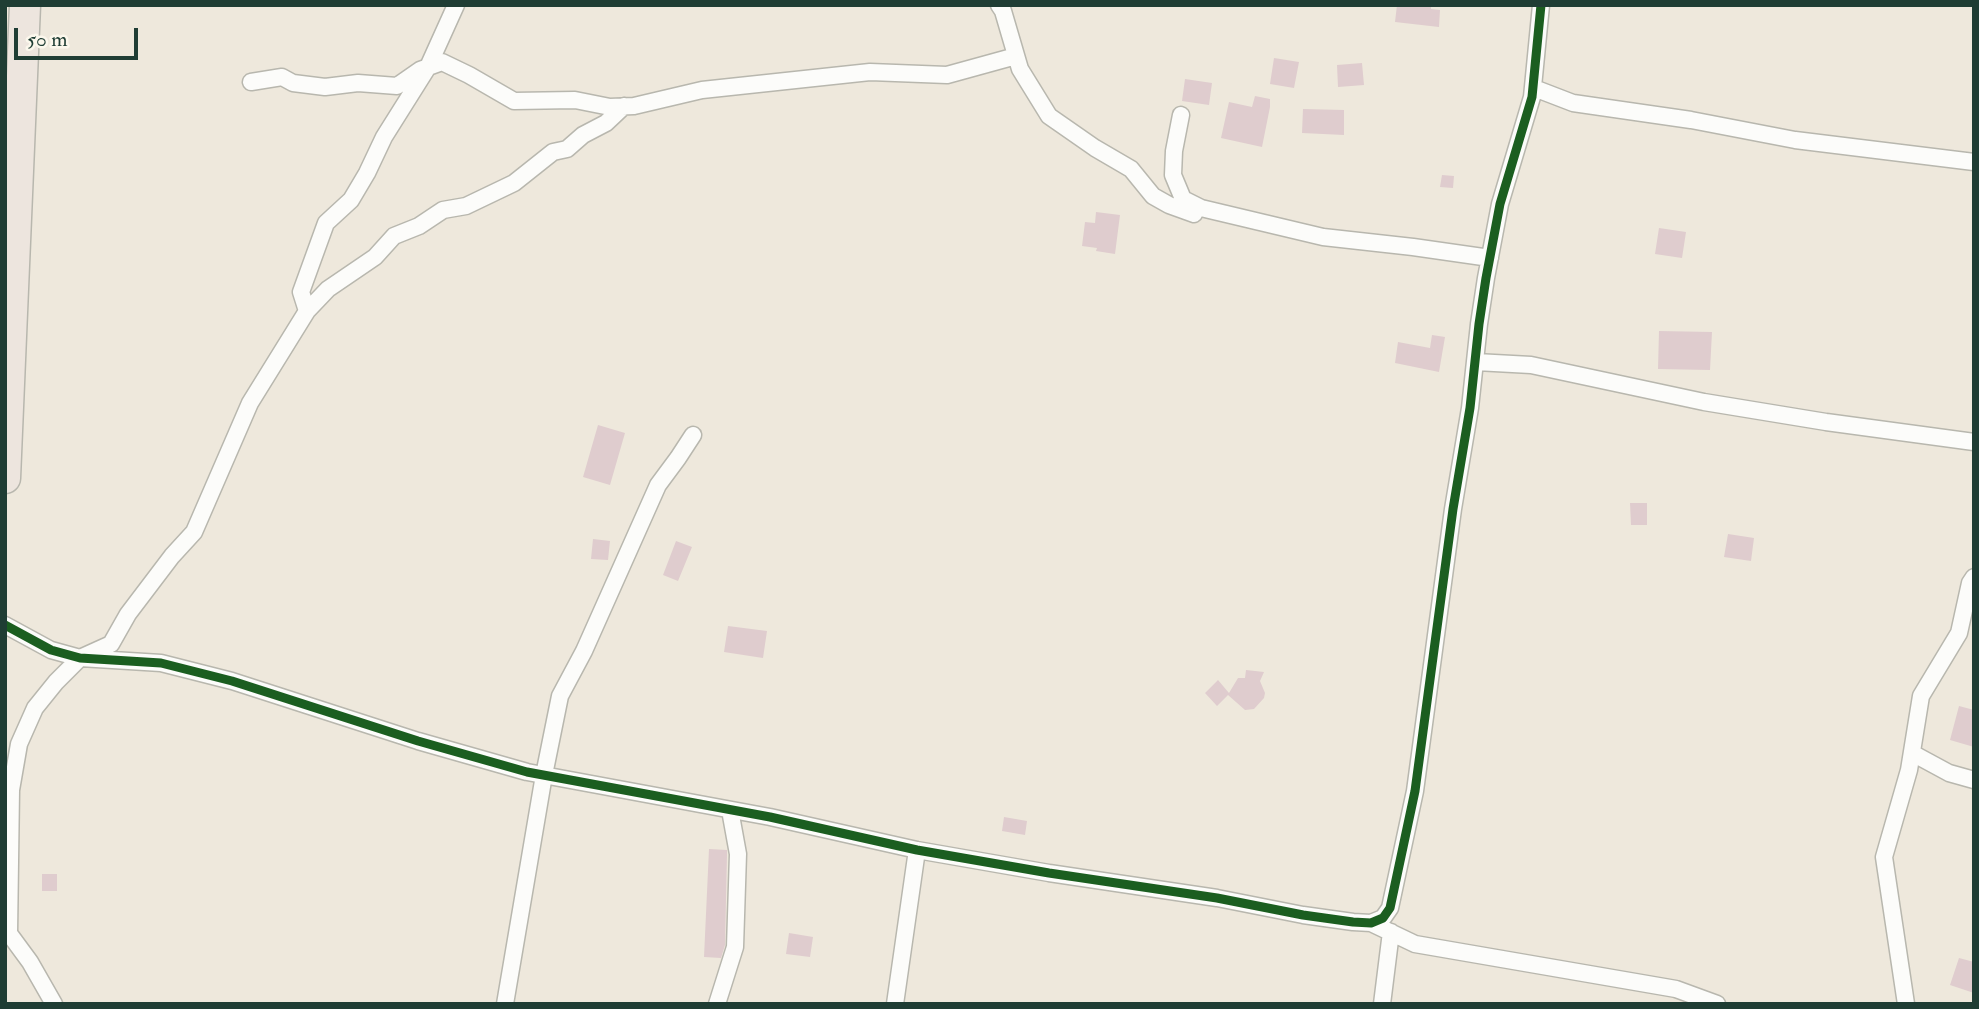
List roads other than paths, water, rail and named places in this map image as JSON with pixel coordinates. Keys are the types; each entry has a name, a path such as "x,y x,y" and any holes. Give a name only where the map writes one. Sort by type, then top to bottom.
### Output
{"highway":[{"path":"5,478 25,5"}],"street":[{"path":"307,312 301,292 326,223 351,200 390,127 428,67 456,5"},
{"path":"999,5 1020,69 1049,116 1131,169 1153,197 1198,215 1221,213"},
{"path":"1371,923 1383,918 1390,908 1415,791 1433,646 1476,362 1479,324 1500,204 1534,88 1541,5"},
{"path":"251,82 282,77 293,83 325,87 358,83 397,86 420,70 442,62 514,101 575,100 610,107 634,106 702,90 870,72 947,75 1016,56"},
{"path":"1534,88 1573,103 1690,120 1795,140 1974,162"},
{"path":"54,1004 30,962 7,931 11,790 19,744 35,708 80,658 111,644 128,614 194,532 250,403 307,312 328,289 375,257 394,236 419,226 443,210 466,206 514,183 553,152 567,149 583,135 606,123 624,106"},
{"path":"1181,115 1174,151 1173,175 1183,198 1201,208 1323,237 1490,258"},
{"path":"1476,362 1531,365 1704,402 1974,442"},
{"path":"505,1004 560,696 584,651 658,485 693,435"},
{"path":"1906,1004 1884,857 1909,770 1921,696 1959,633 1970,583 1974,577"},
{"path":"5,625 51,650 80,658 161,663 232,681 418,741 544,775 730,810 917,850 1205,896 1303,915 1371,923 1415,943 1676,989 1717,1004"},
{"path":"1912,753 1949,773 1974,780"},
{"path":"717,1004 735,947 738,854 730,810"},
{"path":"895,1004 917,850"},
{"path":"1382,1004 1391,932"}]}
